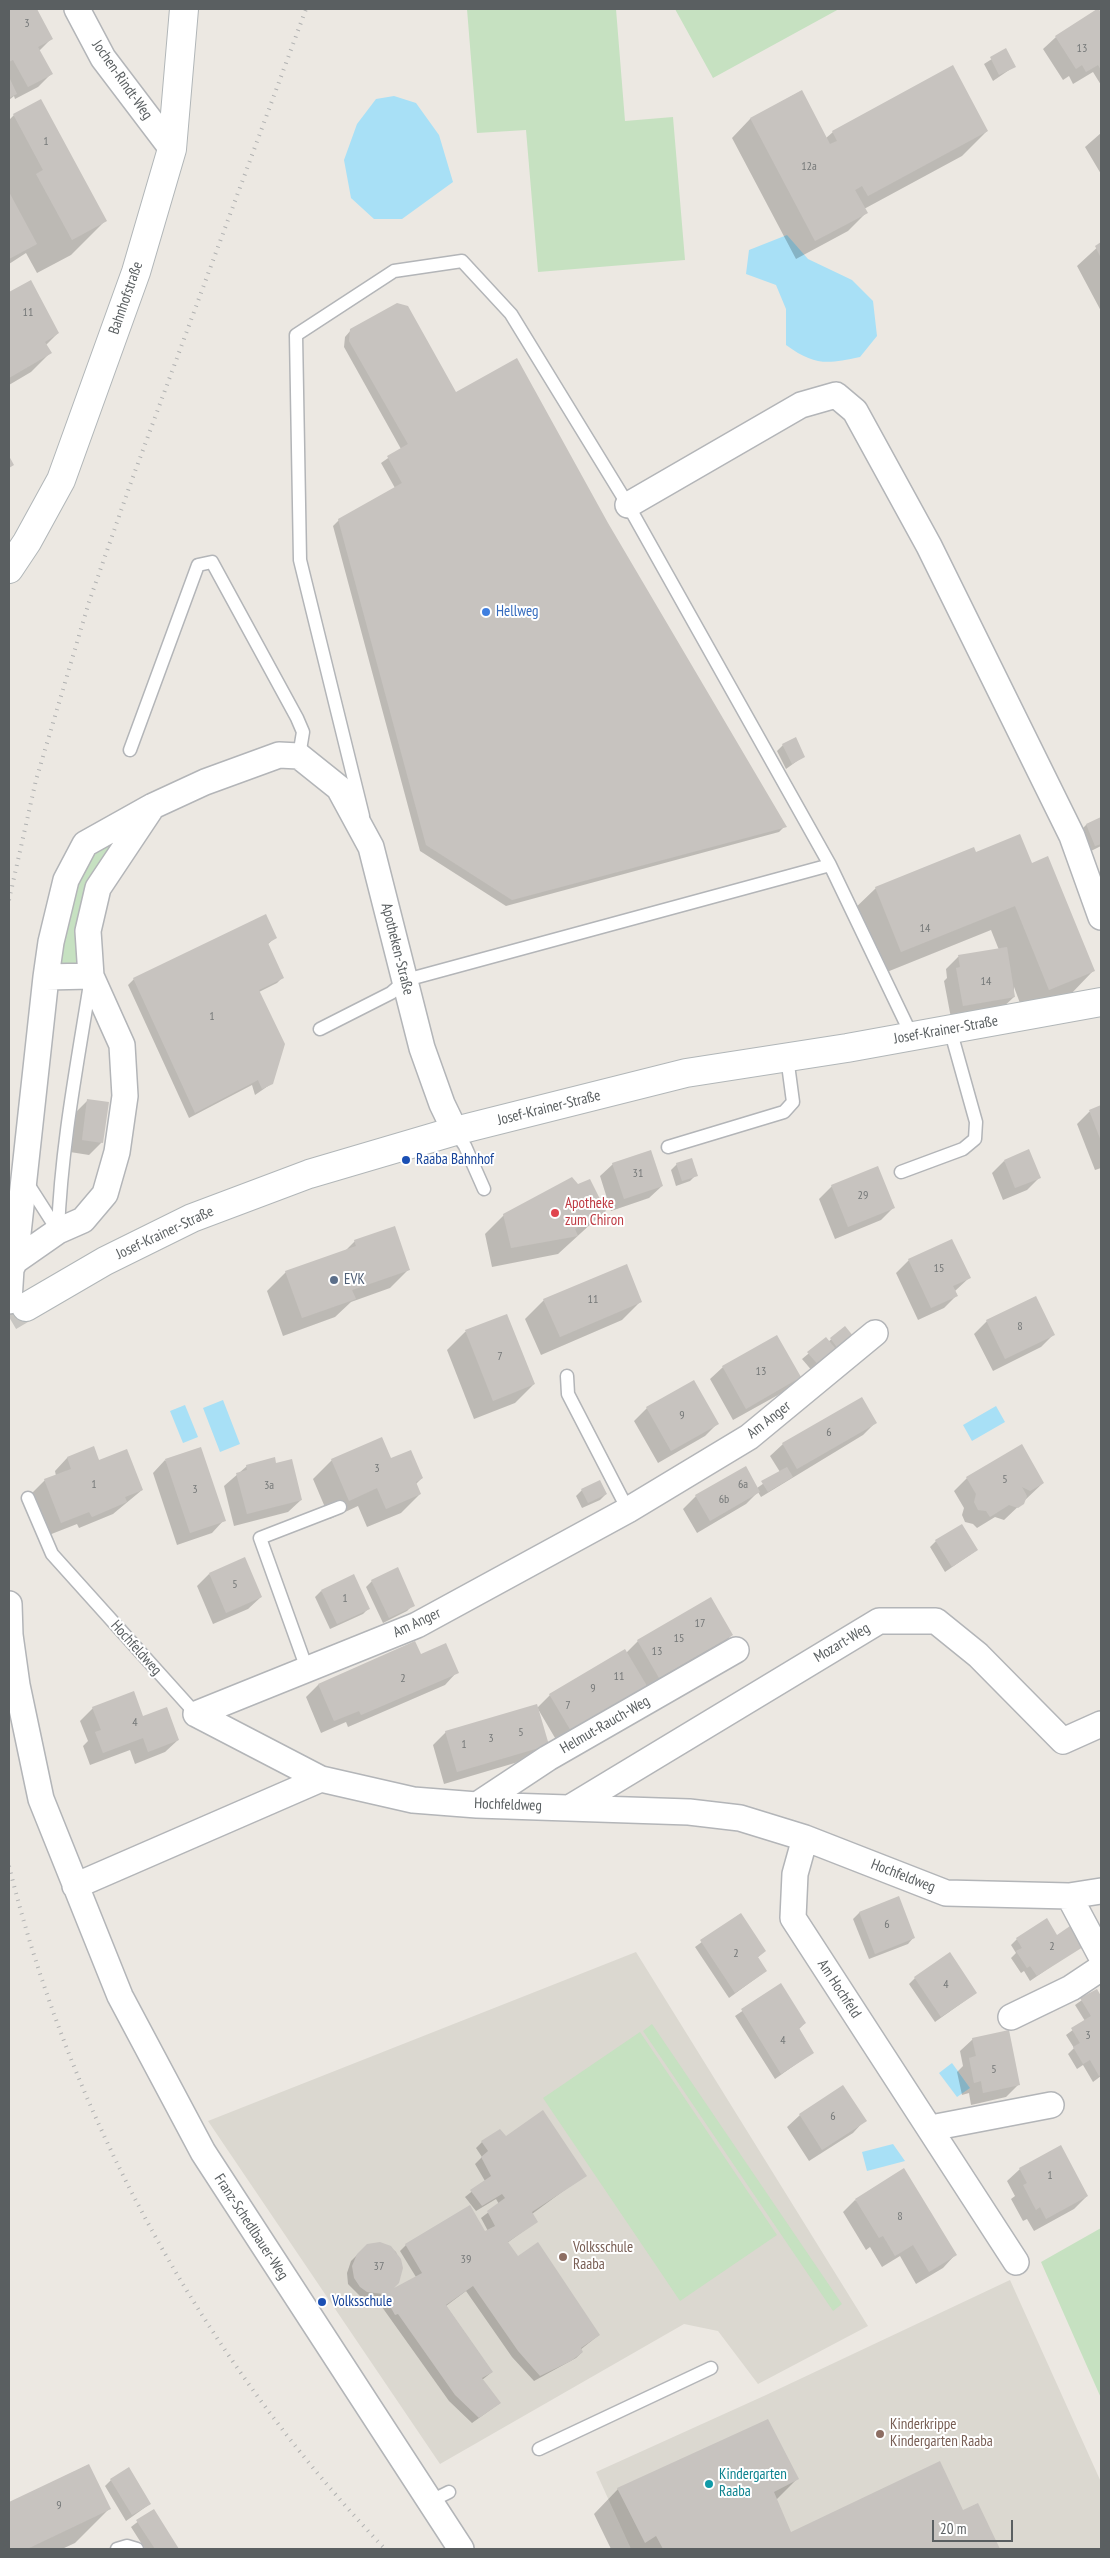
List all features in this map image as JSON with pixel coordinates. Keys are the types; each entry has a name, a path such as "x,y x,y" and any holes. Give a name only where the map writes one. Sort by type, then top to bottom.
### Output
{"main road":[{"name":"Bahnhofstraße","path":"9,569 27,542 61,480 136,272 172,148 184,9"},
{"name":"Josef-Krainer-Straße","path":"15,1298 105,1261 192,1218 309,1174 455,1131 686,1073 912,1036 1101,1002"}],"street":[{"name":"Jochen-Rindt-Weg","path":"77,9 103,58 172,148"},
{"path":"628,505 801,404 836,395 855,411 929,546 1072,836 1101,917"},
{"path":"15,1298 11,1269 15,1261 50,942 66,880 85,844 153,806 205,782 280,755 299,756 339,788 371,847"},
{"path":"15,1261 58,1231 83,1220 105,1194 118,1152 125,1096 122,1046 91,976 88,931 98,888 153,806"},
{"name":"Apotheken-Straße","path":"371,847 422,1048 442,1104 455,1131"},
{"path":"46,977 91,976"},
{"name":"Am Anger","path":"196,1714 417,1625 628,1510 749,1437 875,1333"},
{"name":"Franz-Schedlbauer-Weg","path":"9,1604 17,1685 41,1799 120,1996 203,2152 439,2497 461,2549"},
{"name":"Mozart-Weg","path":"571,1807 879,1621 936,1621 978,1655 1063,1741 1101,1724"},
{"name":"Helmut-Rauch-Weg","path":"477,1805 548,1758 736,1650"},
{"name":"Hochfeldweg","path":"196,1714 321,1779 413,1800 477,1805 689,1812 740,1818 805,1838 946,1893 1069,1896 1101,1891"},
{"path":"75,1886 321,1779"},
{"name":"Am Hochfeld","path":"805,1838 795,1874 793,1918 931,2128 1016,2262"},
{"path":"1069,1896 1101,1956"},
{"path":"1011,2017 1071,1988 1101,1968"},
{"path":"931,2128 1051,2105"}],"lane":[{"name":"Apotheken-Straße","path":"371,847 300,560 296,335 394,272 462,261 511,314 628,505"},
{"path":"628,505 830,865 912,1036"},
{"path":"130,750 198,565 212,562 297,718 303,732 299,756"},
{"path":"320,1029 391,993 406,980 830,865"},
{"path":"58,1231 60,1196 68,1132 91,976"},
{"path":"900,1172 963,1149 975,1139 976,1122 950,1029"},
{"path":"668,1147 784,1112 793,1102 787,1057"},
{"path":"455,1131 465,1146 484,1189"},
{"path":"24,1179 58,1231"},
{"path":"567,1376 568,1394 628,1510"},
{"name":"Hochfeldweg","path":"28,1498 52,1554 196,1714"},
{"path":"307,1670 260,1538 340,1507"},
{"path":"539,2449 711,2368"},
{"path":"117,2549 127,2546 136,2549"}],"shaded area":[{"name":"Volksschule Raaba","path":"636,1952 868,2326 758,2384 718,2331 684,2324 440,2464 208,2121"},
{"name":"Kinderkrippe Kindergarten Raaba","path":"1010,2280 1101,2482 1101,2549 631,2549 596,2472 766,2395"}],"green space":[{"path":"467,9 616,9 625,121 673,117 685,260 538,272 526,130 477,133"},
{"path":"675,9 839,9 713,78"},
{"path":"114,841 82,970 65,968 61,962 76,892 91,858 101,846"},
{"path":"652,2024 842,2304 833,2311 643,2031"},
{"path":"640,2032 777,2235 680,2301 543,2098"},
{"path":"1101,2228 1101,2398 1041,2262"}],"water":[{"path":"394,96 416,103 439,135 453,182 402,219 374,219 351,198 344,160 357,124 376,99"},
{"path":"787,235 808,259 852,280 873,301 877,336 860,357 822,362 805,357 786,345 786,309 776,285 746,274 749,250"},
{"path":"223,1400 240,1444 220,1452 203,1408"},
{"path":"185,1405 198,1437 183,1443 170,1411"},
{"path":"996,1406 1005,1422 972,1441 963,1425"},
{"path":"952,2063 970,2088 957,2097 939,2073"},
{"path":"893,2144 905,2161 867,2171 862,2152"}],"building":[{"path":"9,9 37,9 53,39 38,47 53,74 28,87 13,60 9,62"},
{"path":"1097,9 1101,11 1101,70 1098,65 1086,72 1082,65 1076,69 1055,36"},
{"path":"1006,48 1016,67 999,75 990,57"},
{"path":"953,65 988,131 868,196 862,186 855,190 868,213 815,241 750,118 802,90 830,144 837,141 832,131"},
{"path":"9,77 17,94 9,98"},
{"path":"41,99 107,221 72,240 36,174 43,170 13,114"},
{"path":"9,192 37,244 9,259"},
{"path":"1101,242 1101,258 1095,246"},
{"path":"31,280 59,333 45,342 52,353 9,378 9,292"},
{"name":"Hellweg","path":"397,303 408,306 456,392 517,358 608,523 787,827 512,900 426,845 338,519 402,483 387,456 408,444 349,341 350,329"},
{"path":"9,456 14,465 9,468"},
{"path":"796,737 805,757 792,764 782,744"},
{"path":"1101,817 1101,844 1095,846 1086,824"},
{"path":"1020,834 1032,863 1048,856 1095,971 1049,990 1015,906 901,952 875,887 974,847 976,852"},
{"path":"266,914 277,938 268,943 284,978 259,990 285,1044 273,1084 262,1089 258,1080 195,1113 133,978"},
{"path":"1007,947 1015,997 963,1006 956,968 960,967 958,955"},
{"path":"87,1099 109,1102 103,1143 82,1140"},
{"path":"1101,1105 1101,1141 1089,1110"},
{"path":"1029,1149 1041,1178 1015,1188 1004,1160"},
{"path":"651,1150 663,1186 624,1199 612,1163"},
{"path":"692,1158 698,1176 682,1181 676,1163"},
{"path":"878,1166 895,1208 848,1227 831,1185"},
{"name":"Apotheke zum Chiron","path":"572,1177 578,1184 590,1179 606,1211 575,1229 578,1236 511,1248 503,1214"},
{"name":"EVK","path":"395,1226 410,1270 352,1290 356,1299 302,1318 285,1271 356,1246 354,1240"},
{"path":"952,1239 971,1278 953,1286 958,1296 931,1308 908,1259"},
{"path":"627,1264 642,1302 560,1337 543,1299"},
{"path":"1036,1296 1055,1335 1005,1359 986,1320"},
{"path":"507,1314 535,1384 493,1401 465,1330"},
{"path":"845,1326 854,1337 839,1350 830,1338"},
{"path":"777,1335 801,1377 746,1409 722,1366"},
{"path":"826,1337 839,1353 821,1368 807,1352"},
{"path":"694,1380 719,1424 671,1451 646,1407"},
{"path":"862,1397 877,1423 797,1469 782,1443"},
{"path":"382,1437 391,1458 411,1450 423,1478 416,1482 421,1494 386,1509 377,1488 349,1501 331,1459"},
{"path":"1022,1444 1044,1483 1030,1491 1022,1487 1027,1496 1024,1504 1018,1508 1009,1505 990,1517 986,1511 978,1510 974,1502 976,1494 966,1477"},
{"path":"94,1446 99,1460 127,1449 143,1490 125,1497 127,1502 92,1517 89,1512 61,1523 44,1479 71,1469 67,1457"},
{"path":"201,1447 226,1521 190,1533 165,1459"},
{"path":"275,1457 276,1463 292,1459 302,1500 247,1514 236,1473 247,1470 246,1465"},
{"path":"746,1466 760,1492 710,1521 695,1495"},
{"path":"787,1467 793,1477 768,1492 761,1481"},
{"path":"600,1480 607,1494 588,1503 581,1489"},
{"path":"962,1524 978,1550 952,1567 935,1540"},
{"path":"245,1557 262,1597 226,1613 209,1573"},
{"path":"398,1567 415,1606 389,1618 371,1580"},
{"path":"354,1574 370,1609 337,1624 321,1590"},
{"path":"711,1597 733,1635 659,1678 637,1640"},
{"path":"415,1641 421,1654 446,1643 459,1673 361,1715 359,1711 334,1721 318,1684"},
{"path":"625,1649 647,1686 571,1731 549,1694"},
{"path":"134,1691 143,1716 167,1707 179,1740 148,1752 143,1738 103,1753 95,1732 101,1730 92,1707"},
{"path":"537,1704 549,1745 457,1772 445,1731"},
{"path":"899,1896 915,1938 875,1954 859,1912"},
{"path":"741,1913 766,1951 758,1957 767,1971 735,1993 700,1940"},
{"path":"1047,1918 1057,1935 1070,1926 1083,1947 1037,1976 1030,1966 1027,1968 1016,1951 1022,1948 1016,1938"},
{"path":"950,1952 977,1993 941,2017 914,1977"},
{"path":"781,1983 806,2023 799,2028 814,2053 781,2074 741,2009"},
{"path":"1097,1989 1101,1996 1101,2075 1099,2076 1090,2060 1083,2064 1073,2047 1080,2043 1071,2028 1091,2016 1080,1998"},
{"path":"1009,2030 1020,2085 983,2093 981,2081 974,2083 969,2058 976,2056 972,2038"},
{"path":"843,2085 867,2121 822,2150 799,2114"},
{"path":"543,2110 587,2176 532,2212 538,2222 508,2242 518,2256 538,2242 600,2335 581,2348 583,2352 571,2361 540,2376 518,2351 473,2286 446,2305 493,2372 482,2378 501,2403 479,2418 455,2395 398,2314 395,2315 383,2294 367,2292 360,2287 354,2278 352,2266 357,2254 367,2244 380,2242 391,2246 401,2259 403,2268 399,2283 394,2288 422,2273 405,2244 470,2205 485,2231 495,2226 487,2211 505,2198 502,2194 482,2206 470,2190 491,2176 481,2157 488,2151 481,2141 500,2129 506,2136"},
{"path":"1061,2145 1088,2196 1046,2219 1040,2207 1036,2210 1023,2185 1027,2183 1019,2168"},
{"path":"904,2168 957,2255 929,2272 913,2245 895,2256 883,2236 879,2238 855,2199"},
{"name":"Kindergarten Raaba","path":"768,2419 799,2479 774,2492 791,2532 940,2461 963,2510 978,2503 1000,2549 663,2549 656,2536 645,2543 617,2488"},
{"path":"89,2464 111,2509 27,2549 9,2549 9,2502"},
{"path":"129,2467 151,2504 132,2515 110,2479"},
{"path":"154,2509 179,2549 155,2549 136,2520"}],"tunnel":[{"path":"9,1317 26,1307"}],"railway":[{"path":"9,900 36,780 89,602 130,485 306,9"},
{"path":"9,1866 36,1961 69,2054 108,2144 153,2232 203,2317 259,2398 319,2476 385,2549"}],"place":[{"name":"Hellweg","path":"486,612"},
{"name":"Raaba Bahnhof","path":"406,1160"},
{"name":"Apotheke zum Chiron","path":"555,1213"},
{"name":"EVK","path":"334,1280"},
{"name":"Volksschule Raaba","path":"563,2257"},
{"name":"Volksschule","path":"322,2302"},
{"name":"Kinderkrippe Kindergarten Raaba","path":"880,2434"},
{"name":"Kindergarten Raaba","path":"709,2484"}]}
